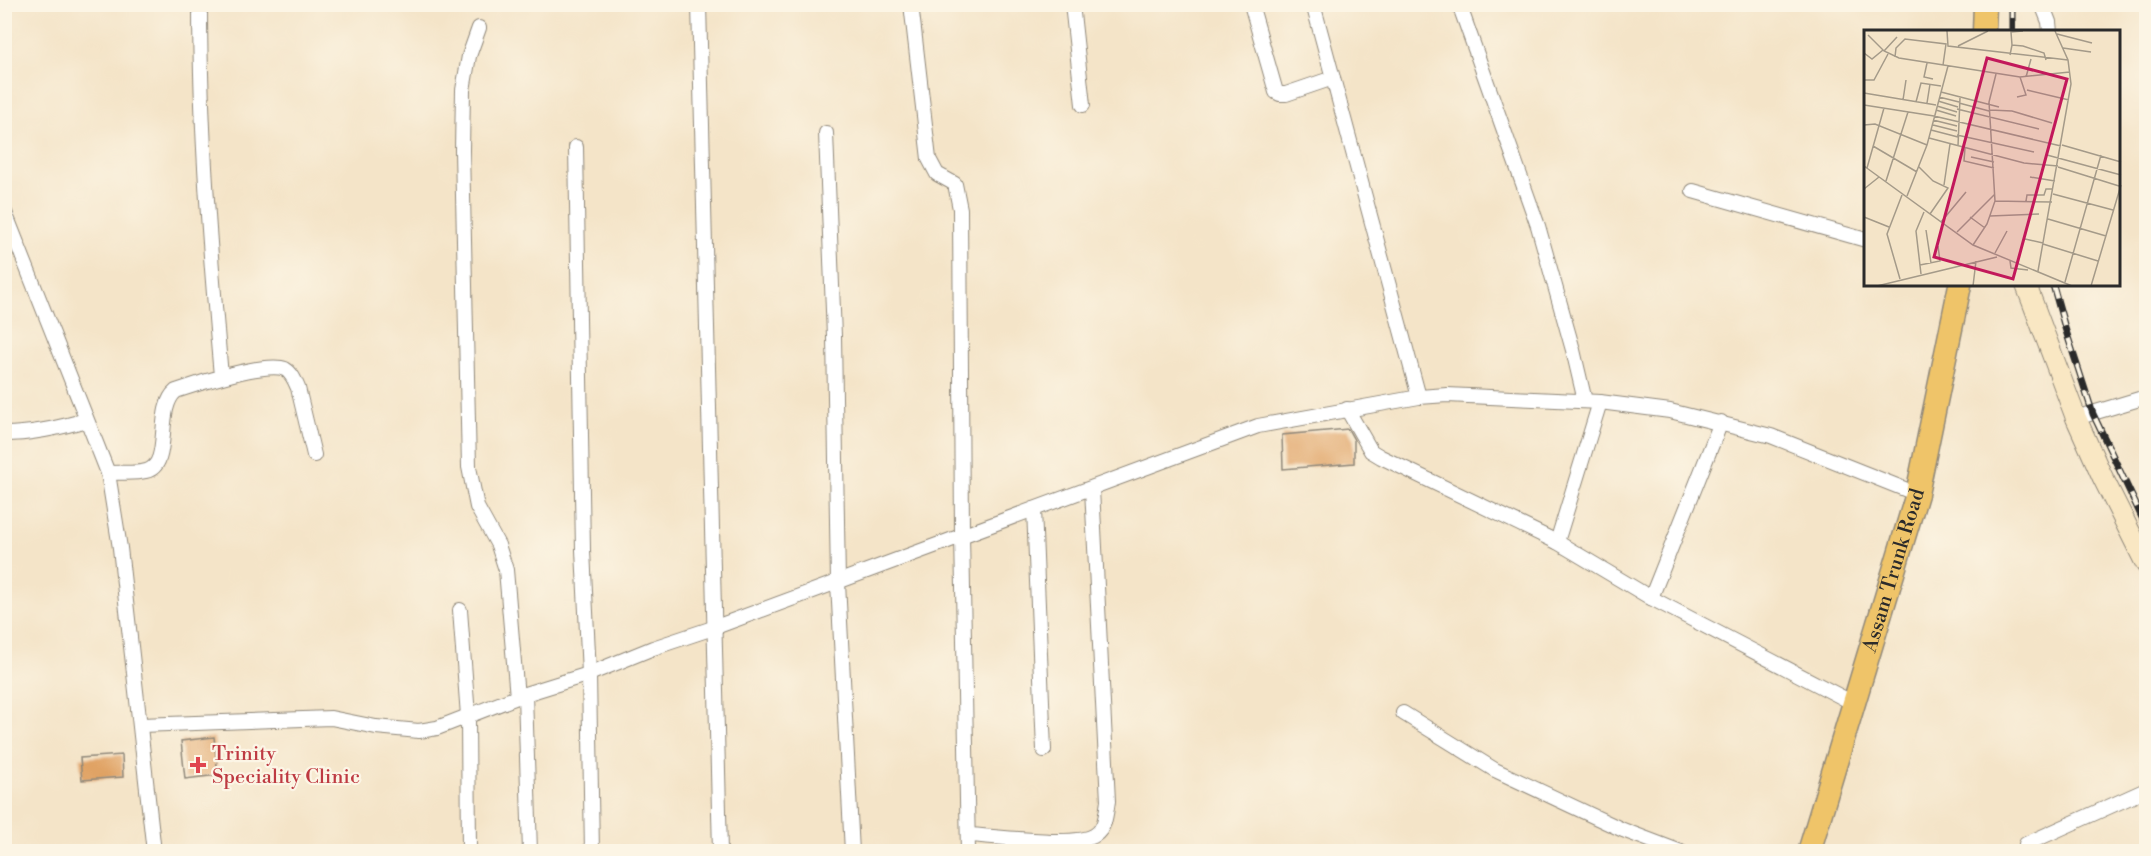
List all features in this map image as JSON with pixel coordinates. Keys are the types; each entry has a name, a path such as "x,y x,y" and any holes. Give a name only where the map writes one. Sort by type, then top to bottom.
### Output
{"main road":[{"path":"1984,30 1985,4"},
{"name":"Assam Trunk Road","path":"1809,852 1917,494 1960,286"},
{"path":"2026,286 2076,418 2146,564"}],"street":[{"path":"200,4 200,83 211,263 221,376"},
{"path":"699,4 720,852"},
{"path":"911,4 929,159 937,174 955,184 960,209 962,535 968,852"},
{"path":"1072,4 1083,105"},
{"path":"1251,4 1276,92 1286,94 1333,78"},
{"path":"1313,4 1419,397"},
{"path":"1459,4 1538,226 1585,401"},
{"path":"2042,4 2050,30"},
{"path":"479,28 470,56 462,100 469,467 477,507 498,545 506,570 521,695 530,852"},
{"path":"826,133 834,336 838,583 852,852"},
{"path":"576,147 583,550 589,674 592,852"},
{"path":"1693,191 1864,239"},
{"path":"4,210 108,473 120,548 154,852"},
{"path":"108,473 146,471 155,466 161,453 165,407 176,392 221,376 270,368 287,370 294,377 314,455"},
{"path":"141,725 331,718 376,727 419,731 437,728 521,695 589,674 653,648 838,583 1258,426 1419,397 1447,395 1585,401 1670,411 1771,436 1917,494"},
{"path":"2076,418 2146,397"},
{"path":"1557,542 1600,402"},
{"path":"1347,409 1371,451 1557,542 1651,598 1855,704"},
{"path":"4,434 22,434 53,429 86,420"},
{"path":"1651,598 1721,422"},
{"path":"968,835 1072,840 1094,837 1101,830 1106,817 1108,801 1092,489"},
{"path":"1034,508 1044,750"},
{"path":"460,610 468,716 469,852"},
{"path":"1403,713 1495,770 1623,830 1681,852"},
{"path":"2026,844 2146,789"}],"building":[{"path":"1348,429 1354,440 1354,463 1283,469 1282,435"},
{"path":"214,737 218,775 185,779 181,741"},
{"path":"122,755 123,777 82,780 80,758"}],"railway":[{"path":"2012,4 2012,30"},
{"path":"2053,286 2093,414 2146,526"}],"place":[{"name":"Trinity Speciality Clinic","path":"198,765"}]}
